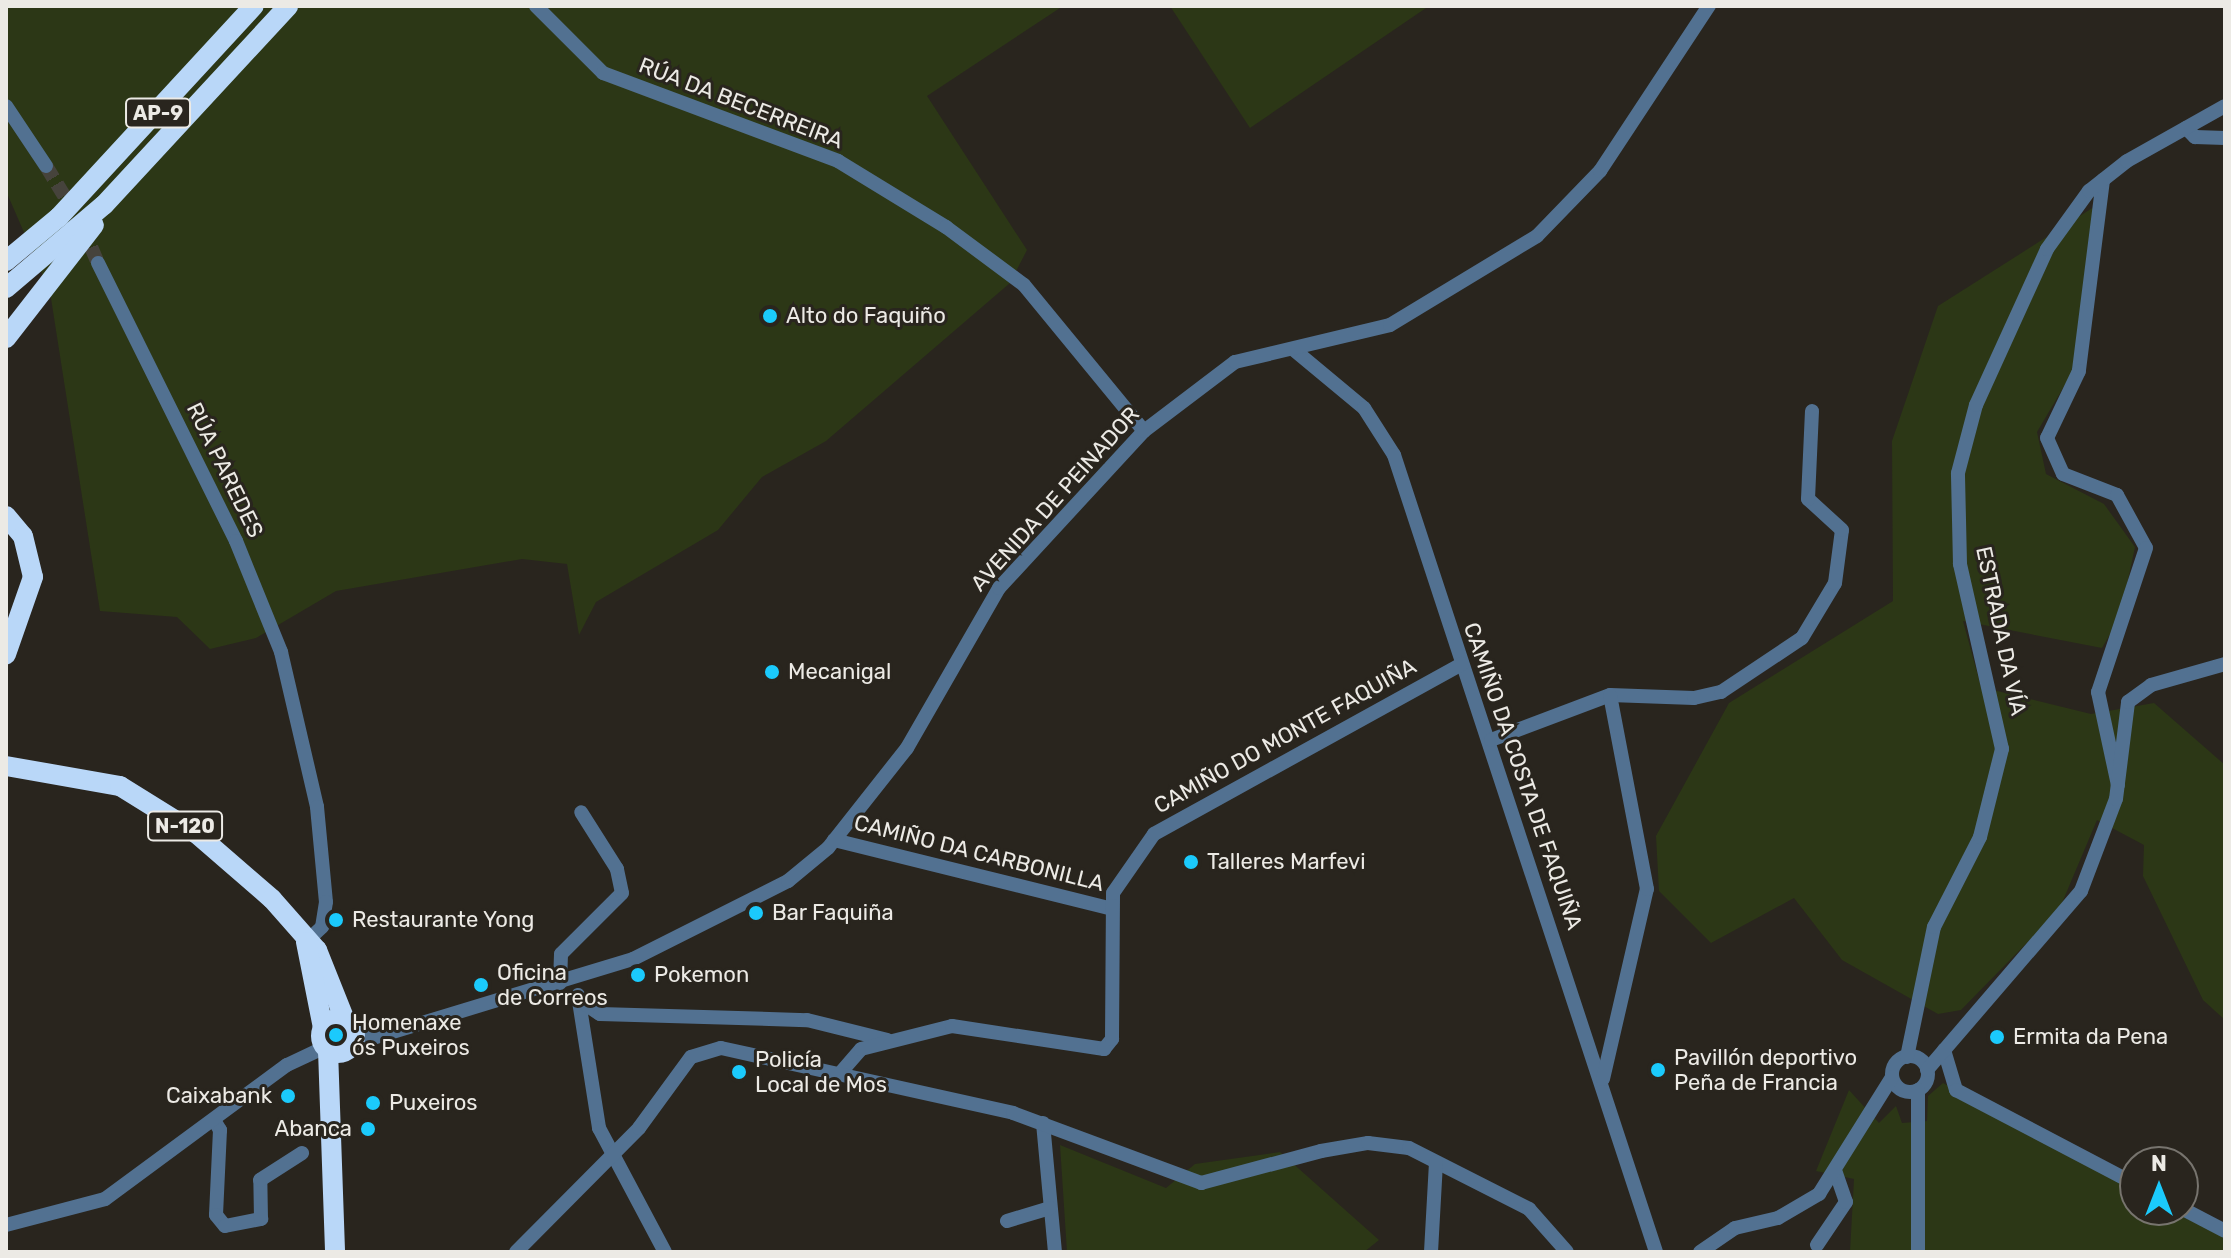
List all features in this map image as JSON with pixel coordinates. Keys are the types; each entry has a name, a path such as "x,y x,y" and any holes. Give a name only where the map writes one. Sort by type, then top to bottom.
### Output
{"highway":[{"name":"AP-9","path":"6,261 59,217 254,6"},
{"name":"AP-9","path":"6,288 125,184 288,6"},
{"path":"6,338 125,184"},
{"path":"6,248 59,217"},
{"path":"6,516 23,536 33,577 6,654"},
{"name":"N-120","path":"6,766 86,776 159,807 272,899 324,960 339,1038 330,1097 335,1252"},
{"name":"N-120","path":"6,774 30,770"}],"street":[{"name":"RÚA DA BECERREIRA","path":"536,6 603,73 838,161 946,227 1024,285 1144,431"},
{"name":"AVENIDA DE PEINADOR","path":"6,1225 105,1199 300,1056 339,1038 390,1029 566,981 721,917 788,881 834,840 907,748 999,588 1144,431 1235,362 1390,325 1537,236 1600,171 1709,6"},
{"path":"6,106 46,166"},
{"name":"ESTRADA DA VÍA","path":"1920,1017 1934,927 1980,837 2002,749 1960,564 1958,473 1976,405 2047,249 2103,180 2225,106"},
{"path":"2186,128 2195,137 2225,138"},
{"path":"2103,180 2079,371 2047,438 2063,474 2117,495 2146,548 2098,692 2118,785"},
{"name":"RÚA PAREDES","path":"98,263 236,541 281,652 317,807 326,902 322,927 306,942"},
{"name":"CAMIÑO DA COSTA DE FAQUIÑA","path":"1293,349 1385,435 1462,664 1491,740 1656,1252"},
{"path":"1491,740 1610,695 1679,699 1721,692 1782,656 1823,610 1842,530 1808,499 1812,411"},
{"name":"CAMIÑO DO MONTE FAQUIÑA","path":"842,1071 861,1049 952,1026 1104,1049 1112,1039 1113,893 1154,834 1177,815 1462,664"},
{"path":"1700,1252 1735,1228 1800,1208 1836,1173 1879,1102 1904,1086 1944,1050 2068,912 2118,785 2128,702 2151,685 2225,664"},
{"path":"1603,1080 1647,889 1610,695"},
{"path":"581,812 617,869 622,893 561,954 566,981 579,1000 600,1014 807,1020 889,1040"},
{"name":"CAMIÑO DA CARBONILLA","path":"834,840 1112,909"},
{"path":"579,1000 593,1105 613,1153 665,1252"},
{"path":"1918,1252 1916,1116 1904,1086 1907,1057 1920,1017"},
{"path":"1920,1017 1926,1068"},
{"path":"516,1252 613,1153 682,1066 706,1051 745,1050 842,1071 1043,1123 1201,1183 1368,1143 1409,1148 1529,1209 1567,1252"},
{"path":"1944,1050 1956,1090 2119,1176"},
{"path":"1907,1057 1926,1068"},
{"path":"214,1120 220,1130 216,1215 225,1226 261,1219 260,1180 302,1153"},
{"path":"1043,1123 1055,1252"},
{"path":"1431,1252 1436,1162"},
{"path":"1817,1245 1846,1202 1836,1173"},
{"path":"1007,1221 1050,1208"},
{"path":"2199,1217 2225,1231"}],"green space":[{"path":"6,6 1063,6 927,96 1027,250 1010,283 826,441 762,477 718,530 596,602 579,635 567,564 522,559 336,591 256,638 210,649 177,617 100,611 50,292 6,191"},
{"path":"1170,6 1429,6 1250,128"},
{"path":"2094,207 2076,366 2037,432 2046,474 2104,504 2135,547 2120,617 2102,648 1963,621 1981,687 2091,714 2154,703 2225,765 2225,1020 2203,1000 2143,876 2144,845 2097,820 2059,910 1961,1010 1938,1014 1842,960 1794,898 1711,943 1659,891 1656,836 1729,703 1893,601 1892,441 1938,306"},
{"path":"1943,1083 2119,1176 2119,1226 2199,1226 2199,1219 2225,1233 2225,1252 1850,1252 1854,1179 1816,1171 1849,1090 1879,1123 1896,1106 1902,1123 1927,1121 1928,1096"},
{"path":"1060,1145 1166,1188 1195,1164 1280,1152 1379,1240 1364,1252 1067,1252"}],"tunnel":[{"path":"46,166 73,210"},
{"path":"83,228 98,263"}],"place":[{"name":"Alto do Faquiño","path":"770,316"},
{"name":"Mecanigal","path":"772,672"},
{"name":"Talleres Marfevi","path":"1191,862"},
{"name":"Bar Faquiña","path":"756,913"},
{"name":"Restaurante Yong","path":"336,920"},
{"name":"Pokemon","path":"638,975"},
{"name":"Oficina de Correos","path":"481,985"},
{"name":"Homenaxe ós Puxeiros","path":"336,1035"},
{"name":"Ermita da Pena","path":"1997,1037"},
{"name":"Pavillón deportivo Peña de Francia","path":"1658,1070"},
{"name":"Policía Local de Mos","path":"739,1072"},
{"name":"Caixabank","path":"288,1096"},
{"name":"Puxeiros","path":"373,1103"},
{"name":"Abanca","path":"368,1129"}]}
